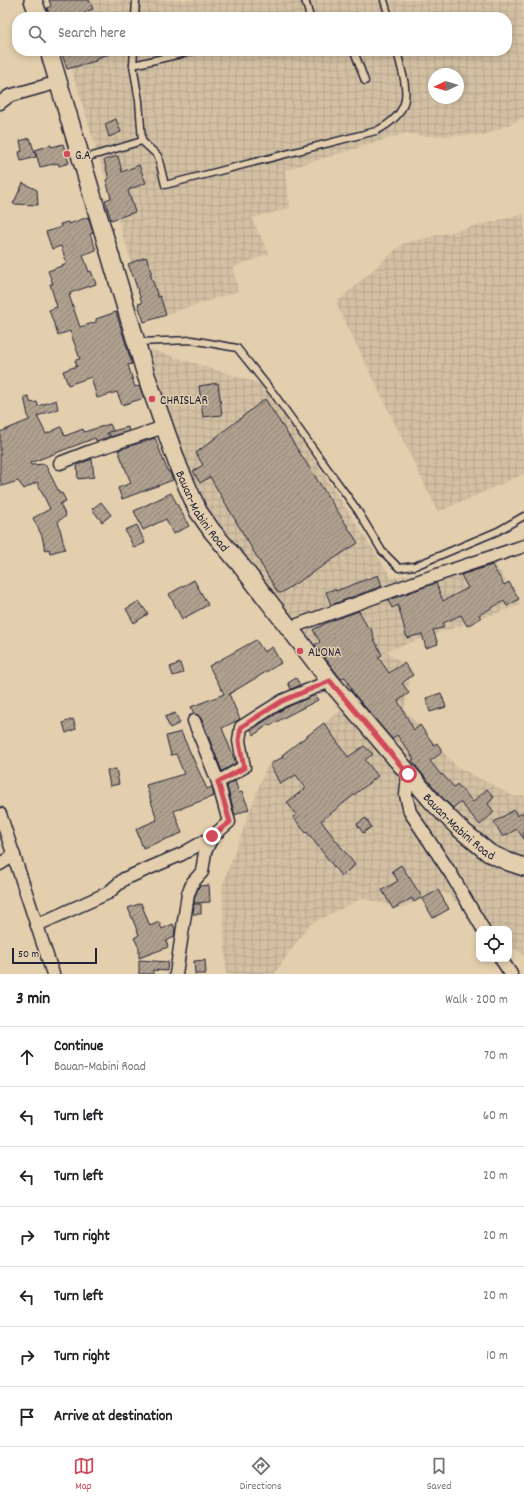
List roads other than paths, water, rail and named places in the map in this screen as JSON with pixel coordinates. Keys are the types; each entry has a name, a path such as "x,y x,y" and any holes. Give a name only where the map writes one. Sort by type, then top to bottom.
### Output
{"main road":[{"path":"34,0 38,12"},
{"name":"Bauan-Mabini Road","path":"51,56 115,275 146,374 179,468 198,511 212,531 239,563 330,681 433,802 459,828 490,853 524,867"}],"street":[{"path":"0,103 9,96 59,82"},
{"path":"60,464 91,451 164,427"},
{"path":"289,628 422,580 524,546"},
{"path":"218,782 244,768 239,741 241,727 282,701 330,681"},
{"path":"37,925 108,893 124,879 182,854 212,836 230,822 218,782 194,721"},
{"path":"408,774 406,795 410,812 451,874 481,926"},
{"path":"0,814 53,974"},
{"path":"176,974 188,894 193,882 202,872 205,852 212,836"},
{"path":"0,864 14,855"},
{"path":"503,962 511,974"}],"lane":[{"path":"135,12 136,0"},
{"path":"305,0 309,12"},
{"path":"384,0 388,12"},
{"path":"134,56 133,65 139,101 142,141 158,156 166,185 376,131 387,125 404,107 406,89 398,56"},
{"path":"133,65 172,56"},
{"path":"356,56 365,82"},
{"path":"81,159 142,141"},
{"path":"137,342 192,340 237,348 274,394 358,511 382,551 399,568 415,566 498,530 524,516"}],"place":[{"name":"G.A","path":"67,154"},
{"name":"CHRISLAR","path":"152,399"},
{"name":"ALONA","path":"300,651"}]}
